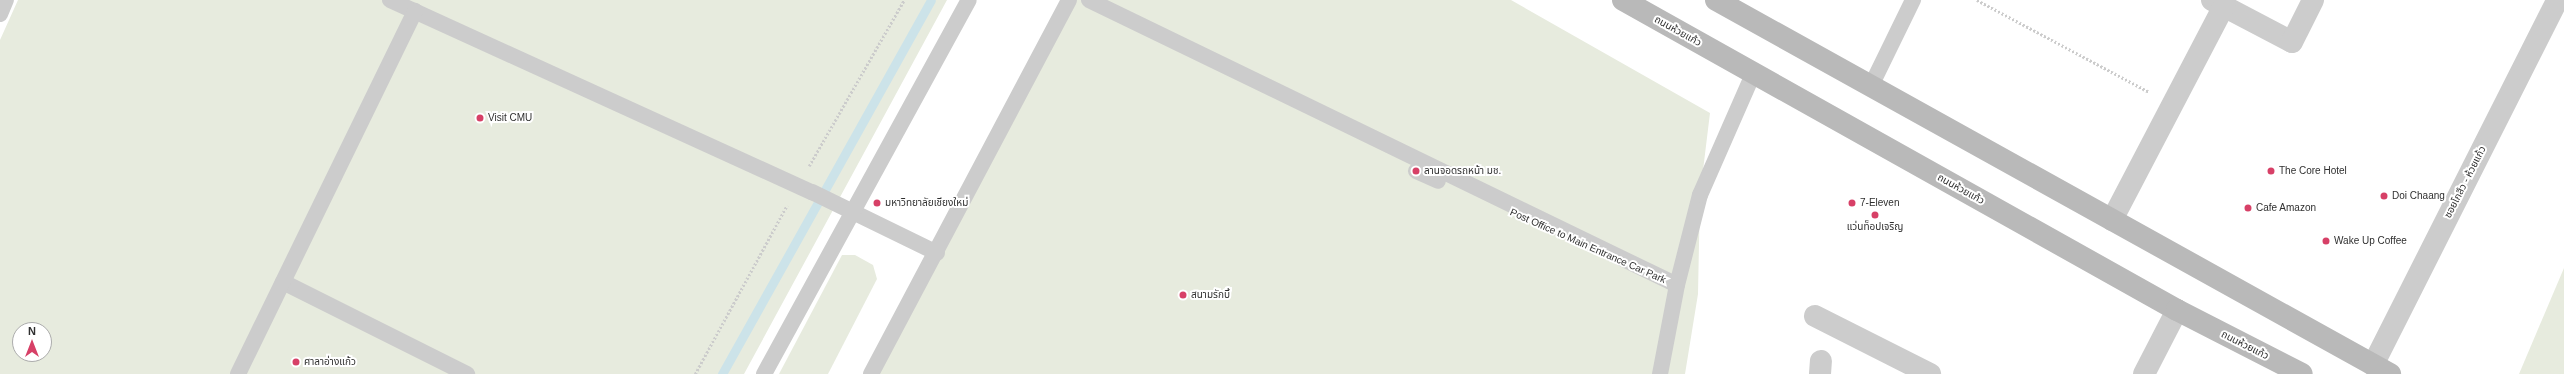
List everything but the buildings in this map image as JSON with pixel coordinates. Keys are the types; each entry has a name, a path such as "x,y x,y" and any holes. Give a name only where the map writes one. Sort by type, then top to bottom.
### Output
{"main road":[{"name":"ถนนห้วยแก้ว","path":"1623,0 2177,310 2302,374"},
{"path":"1729,3 1871,86 2112,220 2377,371"}],"street":[{"path":"2112,220 2172,105 2218,3 2292,42 2313,0"},
{"name":"ซอยโกสึว - ห้วยแก้ว","path":"2377,371 2557,0"},
{"path":"2144,374 2177,310"},
{"path":"1815,316 1930,374"}],"lane":[{"path":"0,14 6,0"},
{"path":"390,0 812,192 937,253"},
{"path":"764,374 969,0"},
{"path":"871,374 937,253 1070,0"},
{"path":"1089,0 1677,285"},
{"path":"1871,86 1913,0"},
{"path":"238,374 415,11"},
{"path":"1660,374 1677,285 1700,195 1754,72"},
{"name":"Post Office to Main Entrance Car Park","path":"1416,171 1677,285"},
{"path":"283,282 467,374"}],"path":[{"path":"1977,0 2172,105"}],"shaded area":[{"path":"18,0 947,0 744,374 0,374 0,40"},
{"path":"1075,0 1511,0 1710,113 1700,195 1698,294 1685,374 871,374"},
{"path":"842,255 855,255 873,265 877,279 828,374 779,374"},
{"path":"2564,268 2564,374 2519,374"}],"waterway":[{"path":"722,374 931,0"}],"place":[{"name":"Visit CMU","path":"480,118"},
{"name":"ลานจอดรถหน้า มช.","path":"1416,171"},
{"name":"The Core Hotel","path":"2271,171"},
{"name":"Doi Chaang","path":"2384,196"},
{"name":"มหาวิทยาลัยเชียงใหม่","path":"877,203"},
{"name":"7-Eleven","path":"1852,203"},
{"name":"Cafe Amazon","path":"2248,208"},
{"name":"แว่นท็อปเจริญ","path":"1875,215"},
{"name":"Wake Up Coffee","path":"2326,241"},
{"name":"สนามรักบี้","path":"1183,295"},
{"name":"ศาลาอ่างแก้ว","path":"296,362"}]}
